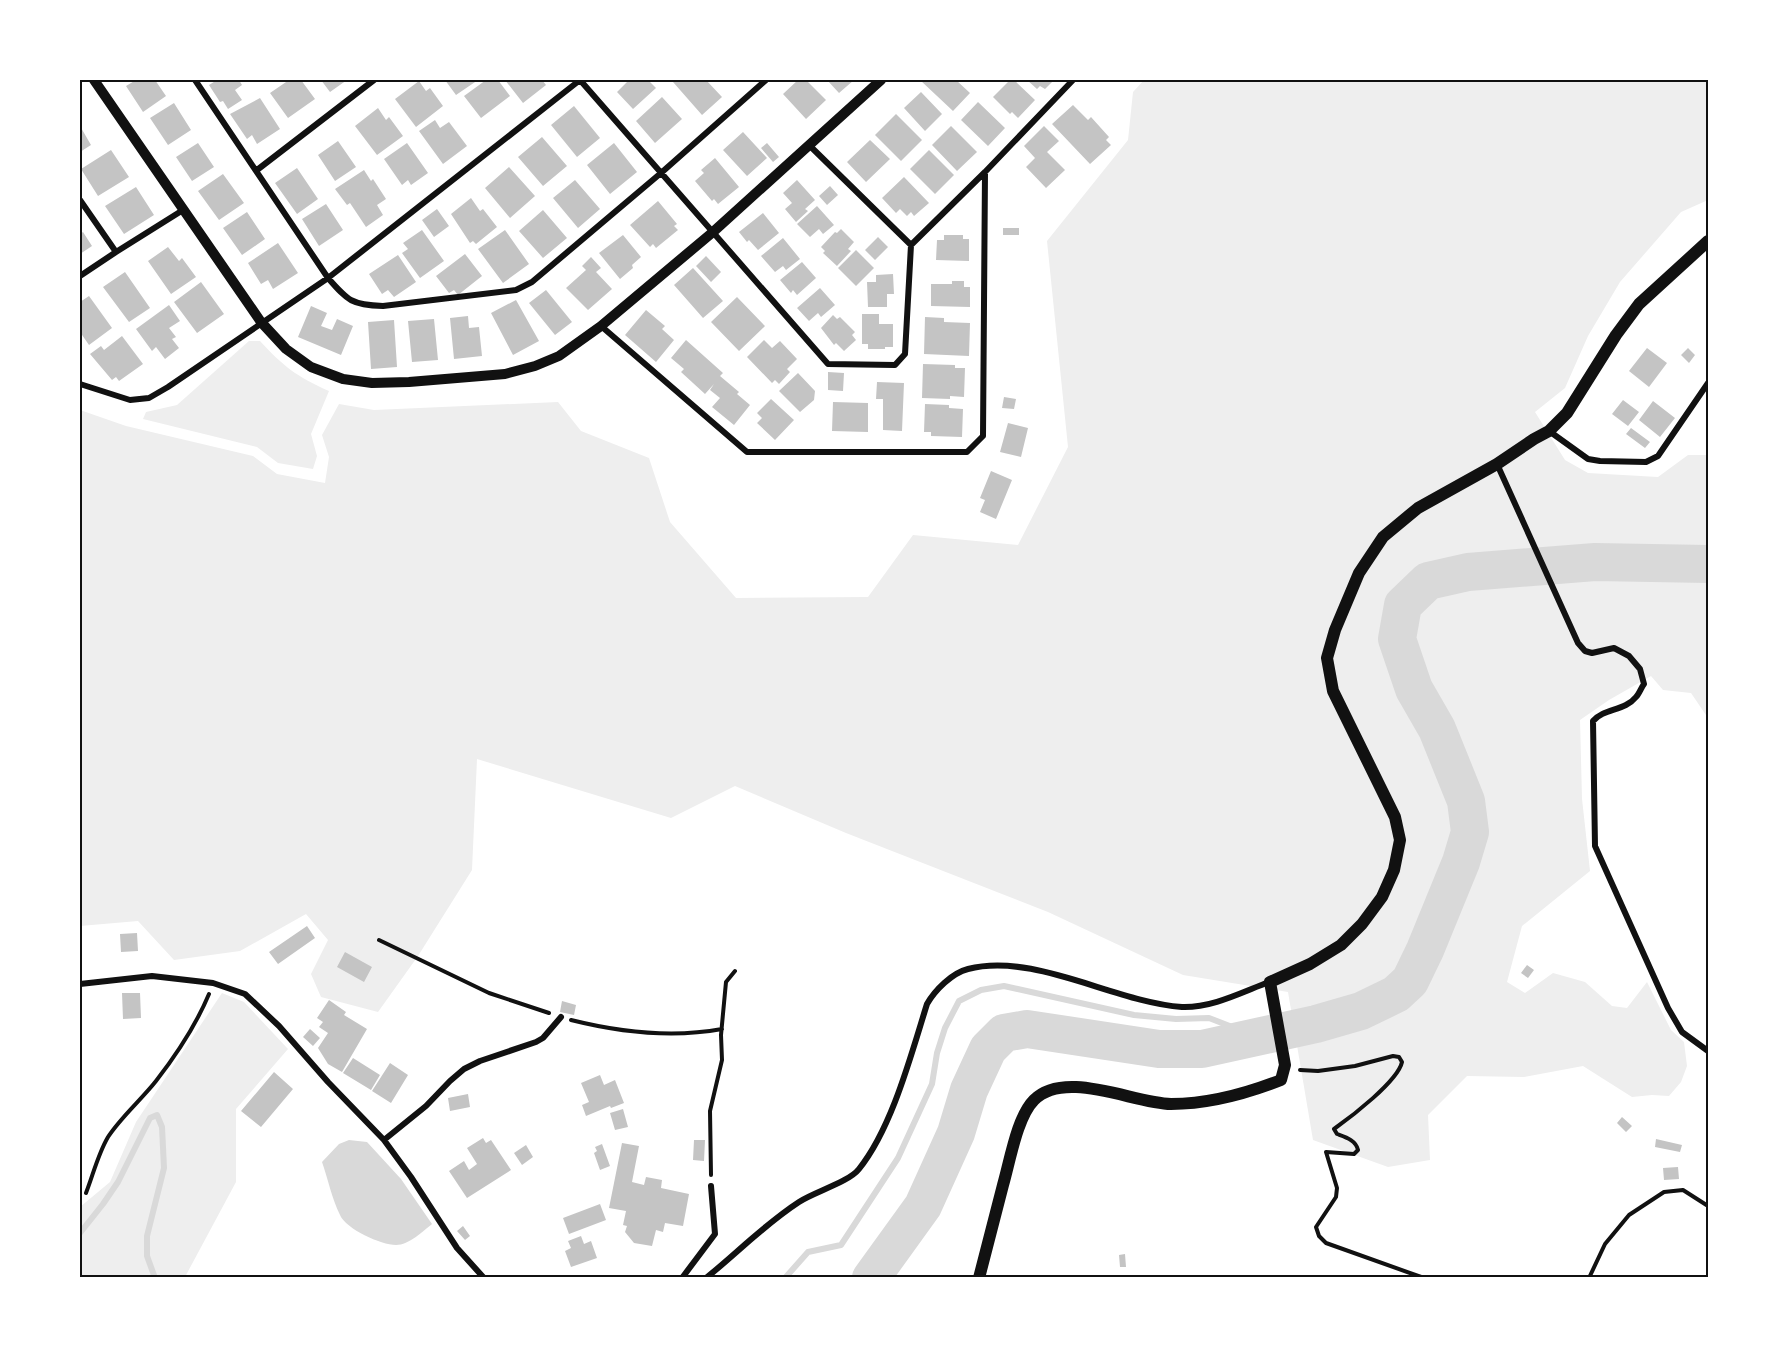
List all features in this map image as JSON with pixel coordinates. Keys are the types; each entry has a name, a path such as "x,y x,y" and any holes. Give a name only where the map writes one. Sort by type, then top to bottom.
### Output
{"main road":[{"path":"979,1278 1015,1142 1024,1116 1034,1099 1055,1087 1080,1087 1170,1104 1218,1099 1281,1080 1285,1070 1271,985 1341,945 1362,924 1382,897 1394,870 1400,840 1391,808 1346,722 1333,691 1327,658 1342,612 1359,573 1383,537 1418,508 1497,464 1549,431 1567,413 1616,335 1639,304 1708,241"}],"street":[{"path":"94,80 261,322 286,349 311,367 343,379 372,383 505,374 535,366 559,356 601,326 713,232 881,80"},
{"path":"195,80 328,278 345,298 362,305 383,306 516,290 532,282 766,80"},
{"path":"257,170 374,80"},
{"path":"80,384 130,400 149,398 168,387 328,278 580,80 828,364 895,365 905,354 911,245 986,172 1073,80"},
{"path":"810,146 911,245"},
{"path":"601,326 747,452 968,452 983,436 986,172"},
{"path":"80,200 116,252"},
{"path":"80,276 183,210"},
{"path":"1549,431 1588,459 1646,462 1658,456 1708,383"},
{"path":"1497,464 1578,642 1585,651 1614,648 1629,656 1640,669 1644,684 1636,698 1624,708 1597,716 1593,721 1595,846 1668,1008 1682,1032 1708,1051"},
{"path":"706,1278 774,1220 798,1203 858,1171 876,1144 901,1087 927,1004 933,993 951,978 967,969 1000,966 1035,970 1143,1000 1184,1007 1218,1002 1271,985"},
{"path":"80,984 152,976 213,983 245,994 279,1026 328,1082 384,1140 457,1248 484,1278"},
{"path":"384,1140 426,1106 464,1069 480,1061 536,1042 543,1038 561,1017"},
{"path":"682,1278 715,1234 711,1186"}],"path":[{"path":"379,940 489,993 590,1025 660,1033 696,1034 722,1029"},
{"path":"711,1186 710,1111 722,1060 726,982 735,971"},
{"path":"86,1193 97,1161 109,1137 157,1080 178,1049 200,1014 213,983"},
{"path":"1285,1070 1318,1071 1355,1066 1393,1056 1399,1057 1402,1062 1401,1068 1383,1088 1334,1129 1337,1134 1348,1138 1358,1150 1354,1154 1326,1152 1337,1188 1336,1197 1316,1227 1319,1236 1326,1243 1424,1278"},
{"path":"1589,1278 1605,1244 1629,1215 1664,1192 1683,1190 1708,1206"}],"shaded area":[{"path":"1144,80 1708,80 1708,200 1681,212 1620,282 1588,336 1565,388 1535,412 1565,460 1588,473 1658,477 1688,455 1708,455 1708,718 1691,693 1663,690 1651,676 1580,720 1582,799 1590,871 1522,926 1507,982 1525,993 1553,973 1585,982 1612,1006 1627,1008 1647,982 1671,1030 1684,1042 1687,1066 1681,1082 1669,1096 1632,1097 1583,1066 1524,1077 1467,1076 1428,1115 1430,1160 1388,1167 1313,1140 1288,992 1183,975 1048,912 846,833 735,786 671,818 477,759 472,870 418,956 378,1012 321,997 311,974 328,940 306,914 240,951 174,960 138,921 80,926 80,410 126,426 253,456 277,474 325,483 329,457 322,435 339,404 374,410 558,402 581,431 649,458 670,522 736,598 868,597 913,535 1018,545 1068,447 1047,241 1128,140 1133,92"},
{"path":"249,341 260,341 291,370 329,391 311,434 317,456 313,469 278,463 257,447 143,419 146,412 177,405"},
{"path":"222,993 244,1002 288,1049 236,1109 236,1182 185,1277 80,1277 80,1207 110,1182 136,1122"},
{"path":"349,1140 367,1142 401,1179 432,1224 411,1240 396,1245 382,1242 349,1226 340,1215 322,1162 339,1144"}],"building":[{"path":"136,80 155,80 166,96 143,112 126,86"},
{"path":"217,80 239,80 242,85 235,90 242,100 228,109 223,101 220,102 209,85"},
{"path":"289,80 301,80 315,99 288,118 270,93"},
{"path":"321,80 347,80 330,92"},
{"path":"445,80 478,80 456,95"},
{"path":"486,80 498,80 510,96 481,118 464,96"},
{"path":"505,80 542,80 546,85 523,103"},
{"path":"625,80 648,80 656,88 633,109 617,92 627,82"},
{"path":"676,80 706,80 722,97 702,115 673,82"},
{"path":"798,80 806,80 826,100 806,119 783,94"},
{"path":"827,80 854,80 839,93"},
{"path":"920,80 956,80 970,93 953,111"},
{"path":"1010,80 1014,80 1035,100 1018,118 1012,112 1010,114 993,97"},
{"path":"1027,80 1054,80 1045,89 1040,86 1037,89"},
{"path":"419,81 426,91 430,88 443,106 416,127 395,99"},
{"path":"921,92 942,114 925,131 904,108"},
{"path":"662,97 682,119 655,143 636,121"},
{"path":"260,98 280,129 257,144 252,135 247,139 230,114"},
{"path":"978,102 1005,128 988,146 961,120"},
{"path":"174,103 191,130 168,145 150,118"},
{"path":"1073,105 1088,120 1091,117 1109,137 1106,140 1111,145 1090,164 1052,124"},
{"path":"574,106 600,138 577,157 551,125"},
{"path":"378,108 386,120 389,117 403,136 377,155 355,126"},
{"path":"896,114 922,140 901,161 875,135"},
{"path":"435,120 440,128 449,122 467,146 443,164 419,131"},
{"path":"80,126 91,145 80,152"},
{"path":"951,126 977,152 957,171 932,145"},
{"path":"1044,126 1059,141 1047,152 1065,170 1046,188 1026,167 1035,158 1024,146"},
{"path":"743,132 767,158 747,176 723,150"},
{"path":"542,137 567,166 543,186 518,157"},
{"path":"870,140 890,159 866,182 847,162"},
{"path":"338,141 356,167 335,181 318,155"},
{"path":"198,143 214,167 192,181 176,157"},
{"path":"407,143 428,173 411,185 408,180 402,185 384,159"},
{"path":"614,143 637,172 610,194 587,165"},
{"path":"767,143 779,157 773,162 761,148"},
{"path":"111,150 129,177 98,196 81,169"},
{"path":"929,150 954,175 935,194 910,169"},
{"path":"715,158 739,187 718,204 714,199 712,201 695,181 704,173 701,170"},
{"path":"509,167 535,196 510,218 485,188"},
{"path":"297,168 318,199 297,214 275,183"},
{"path":"364,170 386,199 377,205 383,215 366,227 350,203 347,205 335,189"},
{"path":"223,174 244,203 219,220 198,191"},
{"path":"904,177 929,203 914,216 911,212 907,216 900,209 896,213 882,198"},
{"path":"575,180 600,209 578,228 553,198"},
{"path":"797,180 815,200 805,209 808,211 796,222 785,209 792,203 783,193"},
{"path":"830,186 838,195 827,205 819,196"},
{"path":"136,187 154,215 124,234 105,206"},
{"path":"471,198 480,211 483,209 497,227 476,244 473,241 470,243 451,214"},
{"path":"658,201 677,224 674,226 678,230 656,248 653,244 650,247 630,225"},
{"path":"326,204 343,230 319,246 302,219"},
{"path":"817,206 834,225 823,234 819,229 810,237 797,224"},
{"path":"437,209 449,226 434,237 422,220"},
{"path":"543,210 567,238 543,258 519,231"},
{"path":"247,212 265,239 242,255 223,228"},
{"path":"763,213 779,233 758,250 739,232"},
{"path":"1003,228 1019,228 1019,235 1003,235"},
{"path":"841,229 854,242 848,249 851,251 837,266 823,253 825,251 821,247"},
{"path":"422,230 444,261 420,278 402,253 408,249 403,243"},
{"path":"505,230 529,264 503,283 478,249"},
{"path":"83,232 92,246 80,254 80,234"},
{"path":"623,235 641,257 632,265 633,268 620,279 599,253"},
{"path":"944,235 963,235 963,239 969,239 969,261 936,260 937,240 944,240"},
{"path":"878,237 888,247 875,260 865,250"},
{"path":"783,238 800,259 786,270 783,266 775,272 761,256"},
{"path":"278,243 298,273 273,289 268,280 261,284 248,263"},
{"path":"168,247 179,261 182,258 196,277 171,294 148,261"},
{"path":"856,250 874,268 856,286 838,268"},
{"path":"465,254 482,276 458,295 454,290 449,293 436,276"},
{"path":"398,255 416,282 394,297 388,290 382,294 369,274"},
{"path":"706,256 721,272 711,282 696,266"},
{"path":"591,257 601,268 596,272 612,289 588,310 566,288 586,270 582,266"},
{"path":"802,262 816,278 797,295 793,290 791,293 780,280"},
{"path":"693,268 723,301 703,318 674,285"},
{"path":"125,272 150,308 129,322 103,287"},
{"path":"893,274 894,294 887,294 887,307 868,307 867,282 876,282 876,275"},
{"path":"952,281 964,281 964,287 970,287 970,307 931,306 931,284 952,284"},
{"path":"201,282 224,314 197,333 174,302"},
{"path":"820,288 835,305 821,317 818,313 809,321 797,308"},
{"path":"546,290 572,322 555,335 529,303"},
{"path":"89,296 112,328 89,345 80,332 80,302"},
{"path":"737,297 765,326 739,351 711,322"},
{"path":"516,300 539,341 513,355 491,313"},
{"path":"169,305 180,321 169,328 176,337 172,339 179,348 165,359 156,347 152,351 136,329"},
{"path":"311,306 327,313 321,326 332,330 337,319 353,326 341,355 298,337"},
{"path":"646,310 665,326 662,329 674,340 656,362 625,335"},
{"path":"862,314 879,314 879,324 893,324 893,347 868,349 868,344 862,344"},
{"path":"833,315 837,319 840,317 855,332 852,335 856,340 844,351 836,343 834,345 821,328"},
{"path":"468,316 469,328 479,327 482,356 454,359 450,318"},
{"path":"925,317 944,318 944,322 970,323 969,356 924,354"},
{"path":"434,319 438,360 412,362 408,321"},
{"path":"394,320 397,367 371,369 368,322"},
{"path":"122,336 143,364 119,381 116,377 112,380 90,354 101,346 104,350"},
{"path":"686,340 723,373 720,376 750,405 734,425 712,407 720,398 710,390 714,384 705,394 681,372 684,369 671,358"},
{"path":"764,340 772,348 780,341 797,359 787,369 790,372 779,384 775,380 772,383 747,357"},
{"path":"1647,348 1667,363 1649,387 1629,371"},
{"path":"1688,348 1695,355 1689,363 1681,355"},
{"path":"923,364 955,365 955,368 965,368 964,397 922,398"},
{"path":"828,372 844,373 843,391 828,390"},
{"path":"798,373 815,391 814,400 800,412 779,391"},
{"path":"877,382 904,383 902,431 883,430 883,399 876,399"},
{"path":"1004,397 1016,399 1014,409 1002,408"},
{"path":"771,399 794,420 775,440 757,423 762,418 757,413"},
{"path":"1623,400 1639,412 1628,426 1612,414"},
{"path":"1653,401 1675,418 1660,437 1639,420"},
{"path":"833,402 868,403 868,432 832,431"},
{"path":"925,404 949,405 949,408 963,409 962,437 931,436 931,432 924,432"},
{"path":"1008,423 1028,428 1021,457 1000,452"},
{"path":"1631,428 1650,442 1645,448 1626,434"},
{"path":"991,471 1012,480 996,519 980,512 985,500 980,498"},
{"path":"307,926 315,938 278,964 269,952"},
{"path":"137,933 138,951 121,952 120,934"},
{"path":"345,952 372,967 364,982 337,967"},
{"path":"1527,965 1534,970 1528,978 1521,973"},
{"path":"122,993 140,993 141,1018 123,1019"},
{"path":"329,1000 346,1012 344,1015 367,1029 342,1072 328,1064 318,1048 328,1033 319,1027 323,1022 317,1018"},
{"path":"562,1001 576,1005 574,1015 560,1012"},
{"path":"310,1029 320,1038 313,1046 303,1037"},
{"path":"353,1058 380,1075 371,1090 343,1073"},
{"path":"390,1063 408,1075 391,1103 372,1091"},
{"path":"274,1072 293,1089 261,1127 241,1111"},
{"path":"600,1075 604,1085 615,1080 624,1103 586,1116 582,1105 589,1102 581,1083"},
{"path":"468,1094 470,1107 450,1111 448,1098"},
{"path":"623,1109 628,1127 615,1130 610,1113"},
{"path":"1622,1117 1632,1126 1626,1132 1617,1123"},
{"path":"483,1138 486,1143 491,1140 511,1170 467,1198 449,1171 464,1161 469,1170 477,1164 467,1148"},
{"path":"1656,1139 1682,1145 1680,1152 1655,1147"},
{"path":"694,1140 705,1140 704,1161 693,1160"},
{"path":"622,1143 639,1146 632,1182 644,1185 646,1177 662,1180 661,1188 689,1194 683,1226 665,1223 663,1232 656,1230 652,1246 634,1243 625,1232 627,1226 623,1225 626,1211 609,1208"},
{"path":"602,1144 610,1166 600,1170 594,1153 597,1151 595,1147"},
{"path":"526,1145 533,1157 522,1165 514,1153"},
{"path":"1678,1167 1679,1179 1664,1180 1663,1168"},
{"path":"600,1204 606,1220 569,1234 563,1218"},
{"path":"463,1226 470,1236 465,1240 457,1231"},
{"path":"581,1236 584,1244 591,1241 597,1258 571,1267 565,1251 571,1248 568,1241"},
{"path":"1125,1254 1126,1267 1120,1267 1119,1255"}],"waterway":[{"path":"871,1278 923,1206 956,1133 969,1090 988,1049 1004,1033 1027,1029 1159,1049 1202,1049 1316,1024 1361,1011 1396,994 1410,981 1461,862 1470,832 1466,801 1437,729 1414,689 1397,639 1403,605 1428,581 1468,572 1595,562 1708,564"},
{"path":"785,1278 808,1252 841,1245 898,1158 932,1084 937,1053 945,1028 959,1001 981,990 1004,986 1134,1015 1176,1019 1209,1018 1258,1037"},
{"path":"80,1233 118,1182 150,1118 157,1115 162,1127 164,1168 147,1236 147,1256 155,1278"}]}
